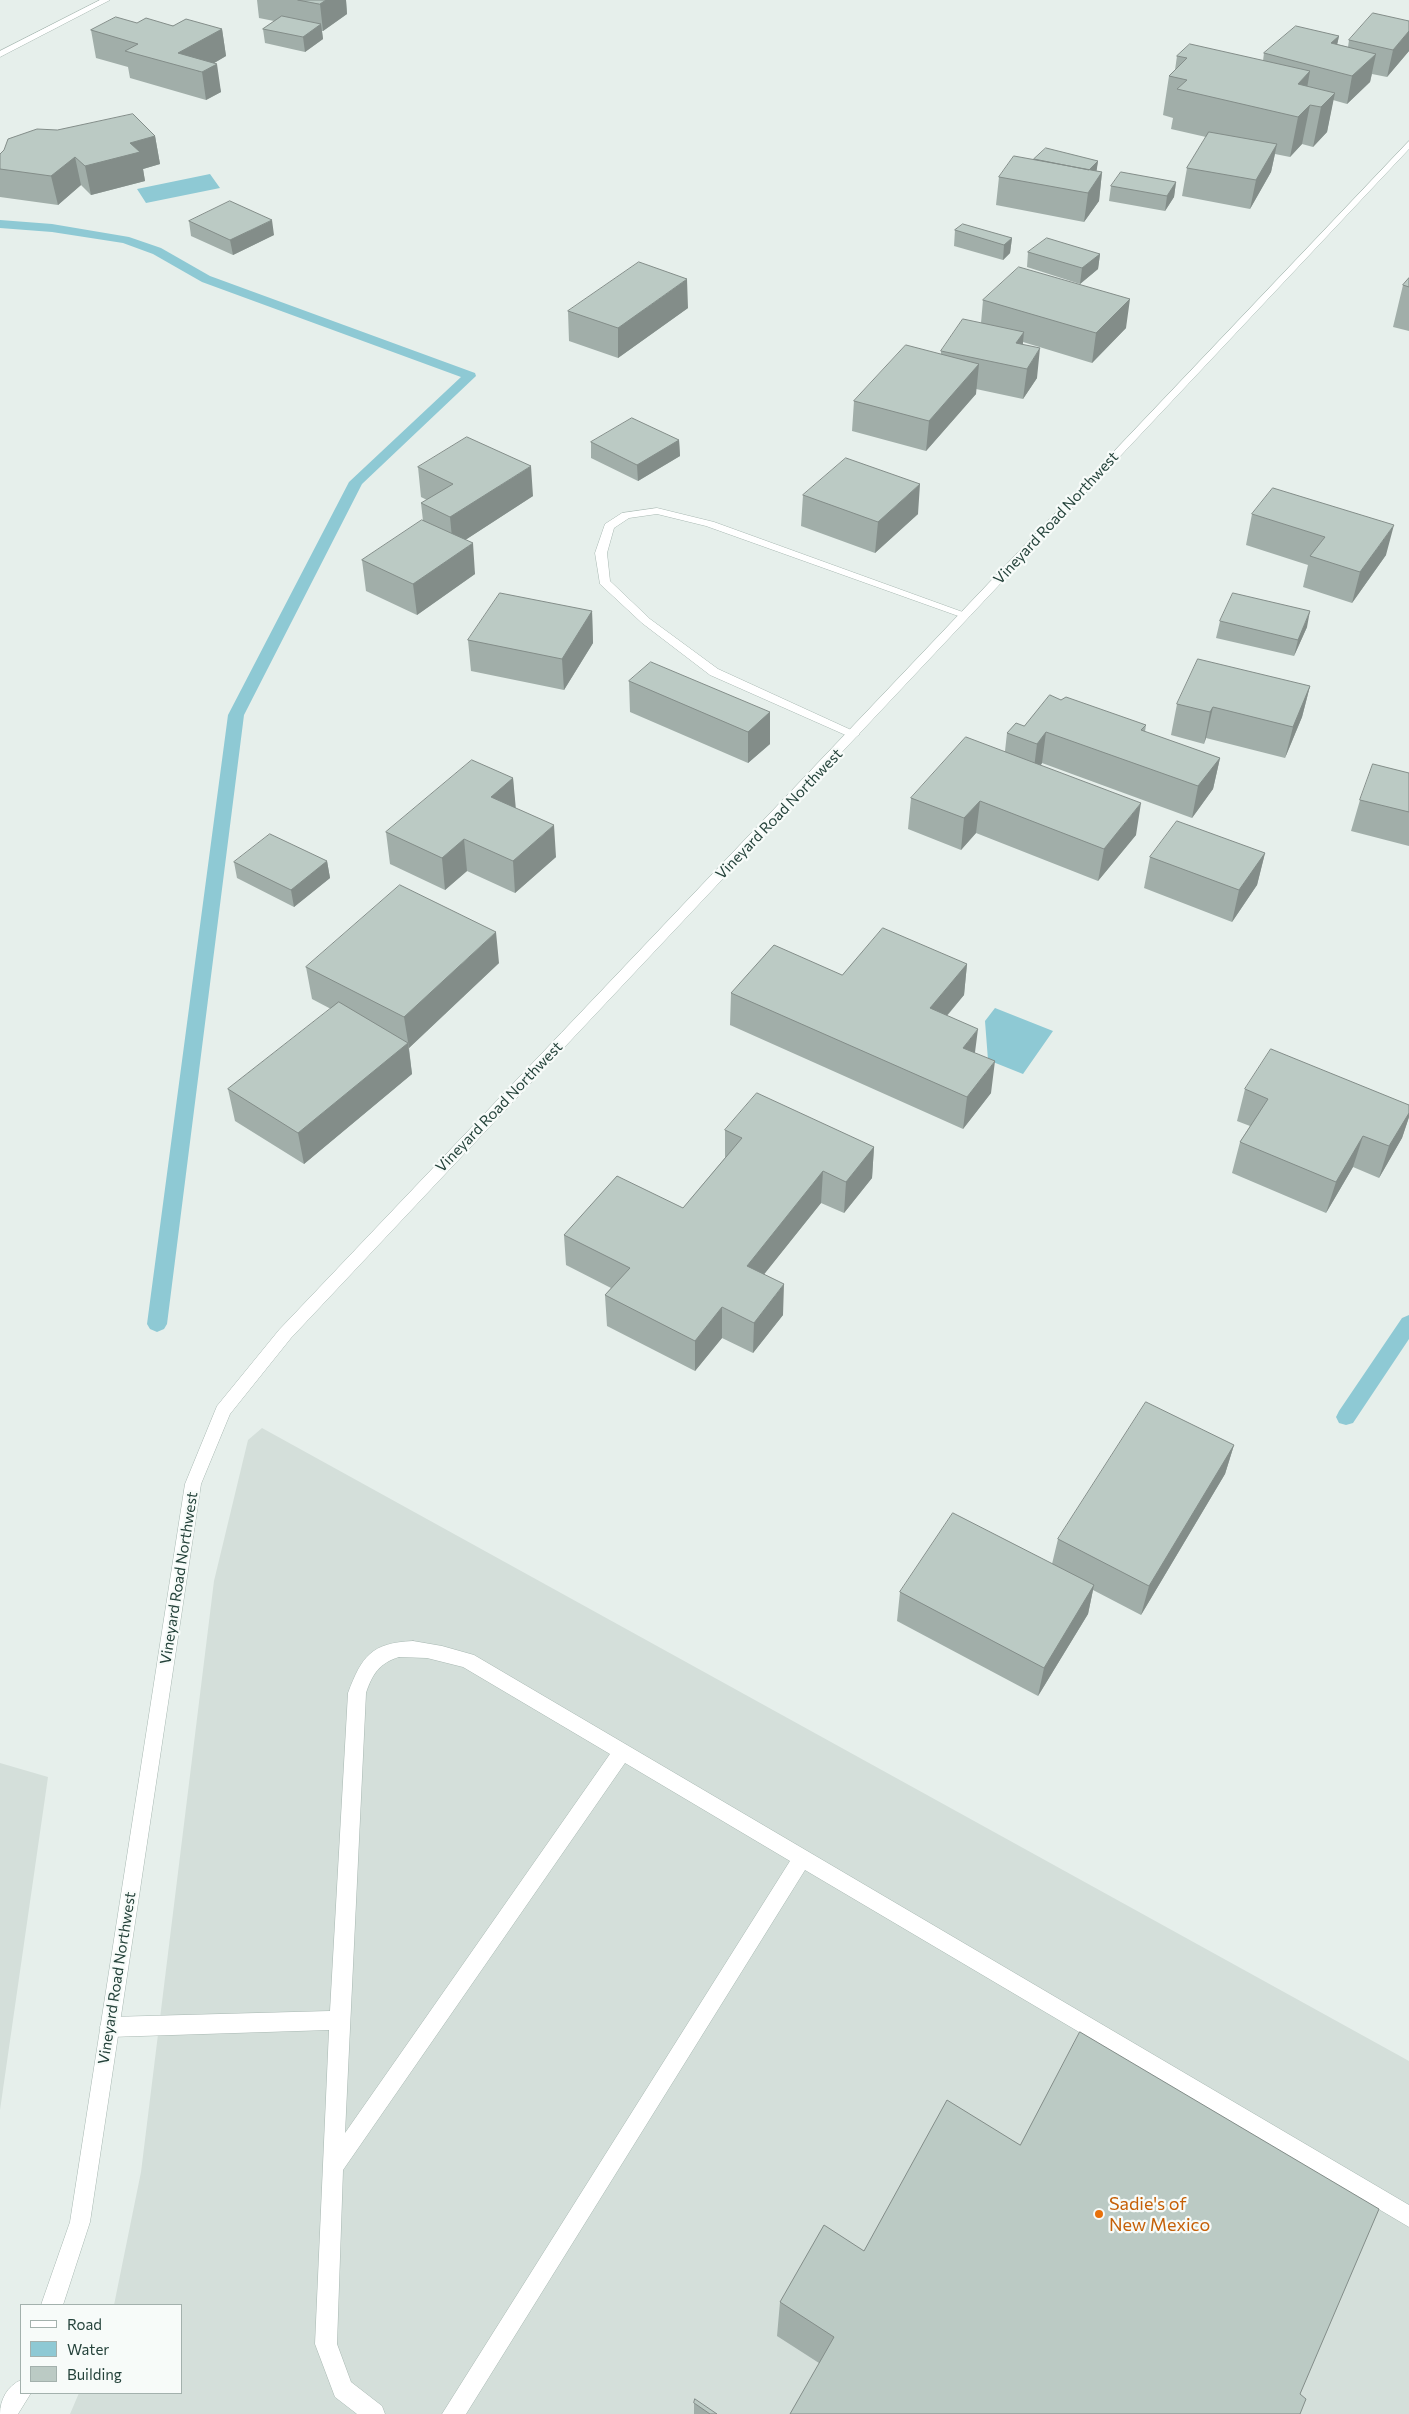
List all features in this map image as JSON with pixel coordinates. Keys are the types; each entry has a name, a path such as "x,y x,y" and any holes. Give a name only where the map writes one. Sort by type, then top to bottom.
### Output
{"street":[{"path":"0,54 106,0"},
{"name":"Vineyard Road Northwest","path":"52,2304 80,2222 193,1484 223,1411 285,1334 854,734 1409,144"},
{"path":"854,734 714,672 646,621 604,582 600,553 609,526 626,515 657,511 710,524 965,615"},
{"path":"374,2414 343,2389 326,2344 339,2020 357,1693 365,1670 386,1652 424,1649 468,1660 1409,2217"},
{"path":"333,2166 622,1752"},
{"path":"454,2414 802,1858"},
{"path":"110,2027 339,2020"},
{"path":"5,2414 20,2392"}],"shaded area":[{"path":"262,1428 1409,2061 1409,2414 70,2414 79,2394 182,2394 182,2304 114,2304 141,2172 214,1581 248,1440"},
{"path":"0,1763 48,1777 0,2110"}],"water":[{"path":"210,174 220,188 146,203 137,189"},
{"path":"995,1008 1053,1031 1023,1074 988,1060 985,1021"}],"building":[{"path":"298,0 326,0 320,4"},
{"path":"1373,13 1409,21 1409,31 1393,50 1349,40"},
{"path":"282,16 321,24 303,37 263,29"},
{"path":"116,17 137,23 146,18 173,26 186,19 222,29 178,53 217,64 202,72 125,51 138,44 91,30"},
{"path":"1296,26 1339,36 1331,43 1376,54 1352,76 1264,53"},
{"path":"1190,44 1310,71 1298,84 1335,93 1321,107 1310,105 1298,117 1177,89 1187,80 1169,76 1187,58 1177,56"},
{"path":"133,114 155,136 130,143 140,152 85,166 75,157 51,176 0,169 0,154 4,150 8,139 37,129 57,130"},
{"path":"1209,132 1277,144 1256,180 1187,168"},
{"path":"1046,148 1098,161 1089,170 1034,159"},
{"path":"1014,156 1102,172 1088,193 999,177"},
{"path":"1121,172 1176,182 1167,196 1111,186"},
{"path":"230,201 272,220 230,240 189,221"},
{"path":"963,224 1012,238 1004,245 955,230"},
{"path":"1047,238 1100,254 1082,268 1028,252"},
{"path":"639,262 687,279 618,328 568,311"},
{"path":"1019,267 1130,299 1096,333 983,300"},
{"path":"1409,278 1409,287 1403,285"},
{"path":"963,319 1024,332 1016,343 1040,348 1027,369 941,351"},
{"path":"906,345 979,364 929,421 854,401"},
{"path":"632,418 679,440 637,465 591,442"},
{"path":"467,437 531,466 450,517 421,503 453,484 418,467"},
{"path":"846,458 920,484 878,522 803,495"},
{"path":"1273,488 1394,525 1360,572 1310,556 1325,537 1252,514"},
{"path":"422,520 473,543 413,584 362,560"},
{"path":"500,593 592,611 562,659 468,640"},
{"path":"1233,593 1310,611 1298,640 1220,621"},
{"path":"1198,659 1310,686 1293,727 1213,707 1210,712 1177,704"},
{"path":"651,662 770,712 748,732 629,681"},
{"path":"1050,695 1061,700 1066,697 1146,725 1141,730 1220,758 1198,786 1046,732 1037,744 1007,733 1016,723 1024,726"},
{"path":"966,737 1141,803 1104,849 980,801 964,818 911,798"},
{"path":"472,760 513,778 491,797 554,825 513,861 464,839 442,858 386,832"},
{"path":"1373,764 1409,773 1409,812 1360,800"},
{"path":"1177,821 1265,853 1239,890 1150,857"},
{"path":"270,834 327,861 291,890 234,862"},
{"path":"400,885 496,932 404,1017 306,967"},
{"path":"883,928 967,964 930,1008 978,1029 963,1048 995,1061 967,1097 731,993 774,945 842,975"},
{"path":"339,1002 408,1043 298,1133 228,1089"},
{"path":"1271,1049 1409,1105 1409,1113 1389,1146 1363,1136 1336,1182 1240,1142 1268,1099 1245,1089"},
{"path":"757,1093 874,1147 846,1182 823,1171 747,1266 784,1284 754,1323 722,1307 695,1341 605,1295 630,1268 564,1235 617,1176 683,1208 742,1138 725,1130"},
{"path":"1146,1402 1234,1445 1149,1586 1058,1539"},
{"path":"953,1513 1094,1585 1044,1668 900,1592"},
{"name":"Sadie's of New Mexico","path":"1080,2032 1379,2209 1300,2394 1306,2399 1300,2414 790,2414 834,2337 780,2302 824,2225 864,2251 947,2100 1020,2145"},
{"path":"695,2399 717,2414 710,2414 694,2403"}],"waterway":[{"path":"0,224 52,228 125,240 157,251 206,279 470,376 356,482 236,715 157,1324"},
{"path":"1346,1417 1409,1323"}],"place":[{"name":"Sadie's of New Mexico","path":"1099,2214"}]}
